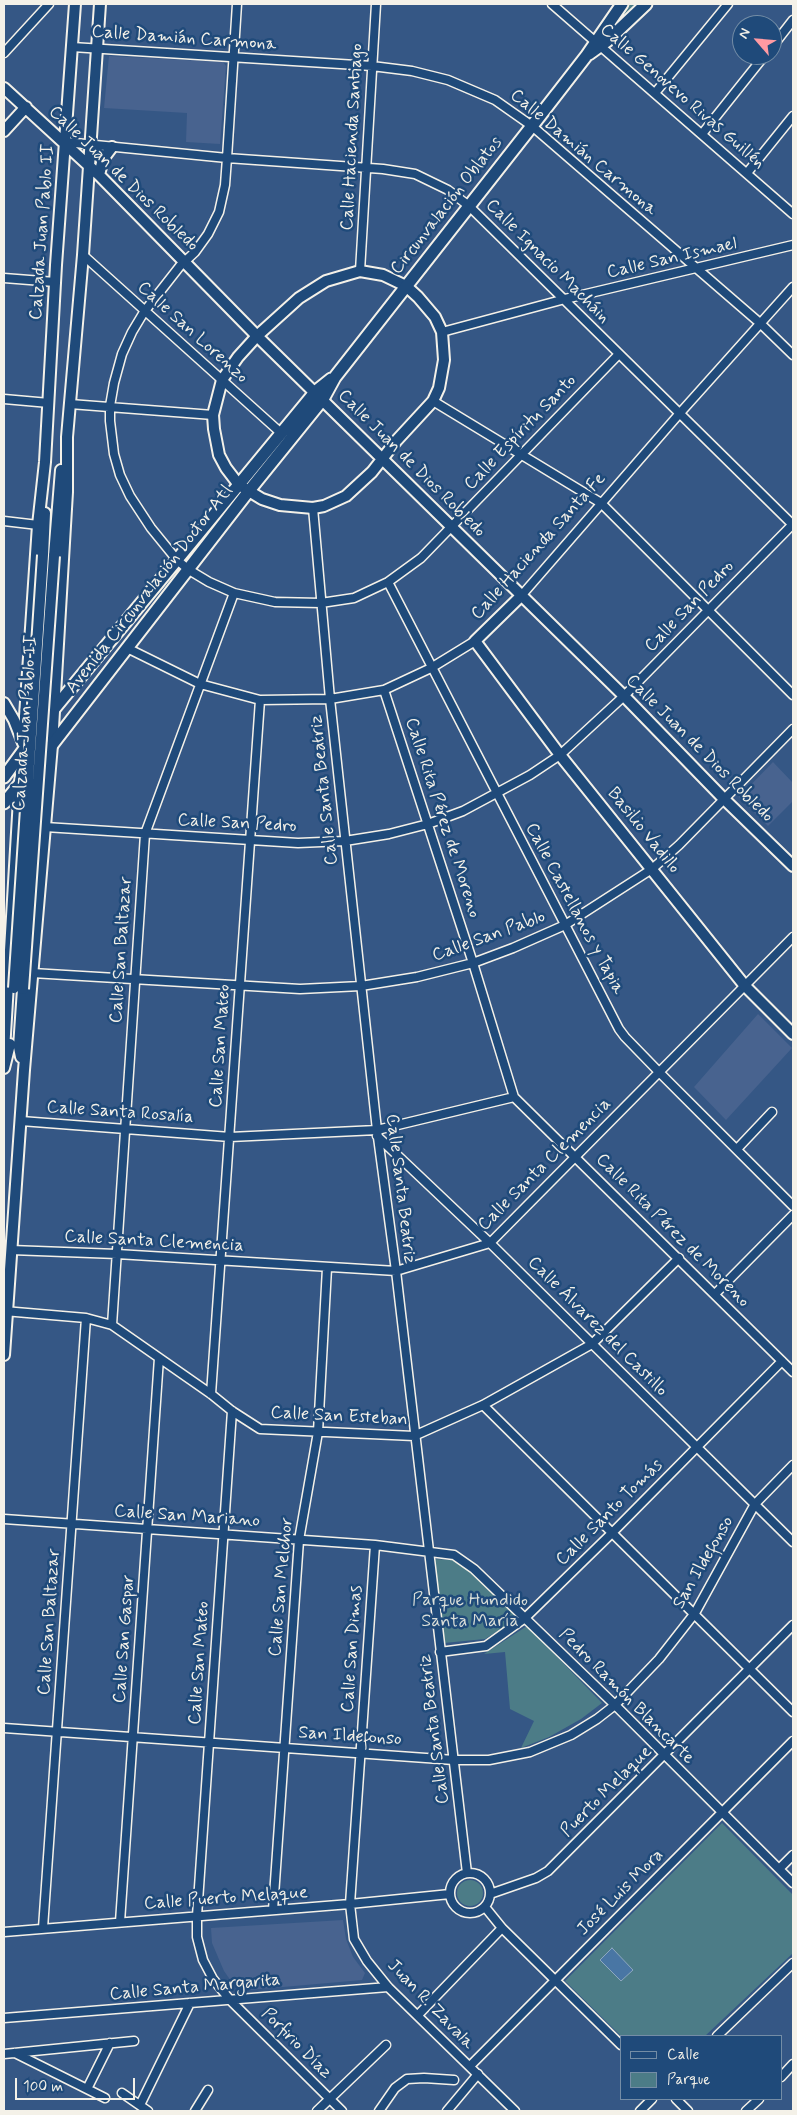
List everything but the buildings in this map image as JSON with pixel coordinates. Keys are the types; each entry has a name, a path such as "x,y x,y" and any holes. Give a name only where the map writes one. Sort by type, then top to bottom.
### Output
{"main road":[{"name":"Circunvalación Oblatos","path":"598,43 622,4"},
{"name":"Circunvalación Oblatos","path":"320,395 587,55 598,43 646,4"},
{"name":"Avenida Circunvalación Doctor Atl","path":"4,803 52,745 188,570 282,433 320,395"},
{"name":"Avenida Circunvalación Doctor Atl","path":"4,777 54,709 177,560 244,488 320,395"}],"street":[{"path":"4,53 49,4"},
{"name":"Calzada Juan Pablo II","path":"4,1051 20,782 25,748 25,716 38,524 45,462 55,282 75,4"},
{"name":"Calzada Juan Pablo II","path":"4,1355 5,1311 52,745 67,492 67,437 100,4"},
{"name":"Calle Espíritu Santo","path":"237,4 225,185 219,212 208,234 195,252 144,312 122,354 110,406 114,454 120,475 130,496 151,528 177,560 188,570 234,593 275,602 321,603 354,598 388,582 421,558 619,354"},
{"name":"Calle Hacienda Santiago","path":"360,271 376,4"},
{"name":"Calle Genovevo Rivas Guillén","path":"552,4 793,212"},
{"path":"655,94 728,4"},
{"path":"782,34 793,20"},
{"name":"Calle Damián Carmona","path":"72,47 372,66 412,71 448,80 495,100 532,126 761,324 793,355"},
{"path":"702,134 757,65"},
{"name":"Calle Juan de Dios Robledo","path":"4,88 65,142 257,336 384,458 451,527 624,696 724,799 793,866"},
{"path":"4,131 26,107"},
{"path":"746,173 793,116"},
{"name":"Calle Ignacio Macháin","path":"65,142 227,158 365,167 415,174 448,190 469,206 793,524"},
{"path":"98,175 102,159 112,147"},
{"name":"Calle San Ismael","path":"442,332 564,299 793,245"},
{"name":"Calle San Lorenzo","path":"82,255 282,433"},
{"path":"360,271 383,276 406,286 427,306 442,332 443,374 434,401 397,440 372,472 346,496 313,508 280,505 262,499 244,488 226,468 219,455 213,415 222,380 238,357 283,311 312,289 339,276 360,271"},
{"path":"4,278 55,282"},
{"name":"Calle Hacienda Santa Fe","path":"127,648 200,684 260,700 330,699 384,690 431,668 475,641 521,596 680,413 793,288"},
{"path":"4,399 49,403"},
{"path":"434,401 601,503 793,695"},
{"path":"70,404 213,415"},
{"name":"Calzada Juan Pablo II","path":"24,1070 19,1047 18,988 48,556 67,437"},
{"name":"Calzada Juan Pablo II","path":"45,462 48,556"},
{"name":"Calle Santa Beatriz","path":"313,508 330,699 377,1133 396,1271 467,1872"},
{"path":"4,521 38,524"},
{"name":"Calle San Pedro","path":"45,827 250,842 298,843 345,841 389,834 428,824 463,811 497,794 560,755 624,696 793,524"},
{"name":"Calle Castellanos y Tapia","path":"388,582 619,1029 659,1072 793,1206"},
{"name":"Calle San Baltazar","path":"112,1325 145,834 234,593"},
{"name":"Basilio Vadillo","path":"475,641 560,755 744,986 793,1034"},
{"path":"28,680 36,687 41,688 47,688 56,682"},
{"name":"Calle Rita Pérez de Moreno","path":"384,690 473,962 514,1097 793,1372"},
{"name":"Calle San Mateo","path":"211,1394 260,700"},
{"path":"4,703 14,720 25,748"},
{"name":"Calle San Pablo","path":"32,972 135,980 300,988 361,986 417,977 473,962 512,948 565,925 652,869 679,845 793,729"},
{"path":"20,803 27,795 33,793 48,800"},
{"name":"Calle Santa Clemencia","path":"11,1250 117,1254 396,1271 490,1243 793,937"},
{"name":"Calzada Juan Pablo II","path":"4,1068 18,988"},
{"name":"Calle Santa Rosalía","path":"21,1121 230,1137 377,1133 514,1097"},
{"path":"737,1150 772,1112"},
{"name":"Calle Álvarez del Castillo","path":"377,1133 793,1542"},
{"path":"715,1294 793,1215"},
{"name":"Calle San Esteban","path":"5,1311 86,1318 112,1325 260,1429 414,1436 483,1405 592,1344 678,1258"},
{"name":"Calle San Melchor","path":"273,1910 299,1540 318,1432 327,1268"},
{"name":"Calle San Baltazar","path":"44,1928 86,1318"},
{"name":"Calle San Gaspar","path":"120,1922 159,1358"},
{"name":"Calle Santo Tomás","path":"440,1652 486,1646 525,1618 782,1361"},
{"path":"483,1405 793,1712"},
{"name":"Calle San Mateo","path":"197,1916 232,1411"},
{"name":"San Ildefonso","path":"4,1728 454,1760 489,1760 530,1752 571,1735 615,1705 659,1659 695,1613 755,1504 793,1465"},
{"name":"Calle San Mariano","path":"4,1519 428,1550"},
{"name":"Calle San Dimas","path":"350,1904 375,1545"},
{"name":"Pedro Ramón Blancarte","path":"428,1550 447,1552 462,1558 615,1705 793,1883"},
{"name":"Puerto Melaque","path":"490,1894 548,1872 793,1625"},
{"name":"José Luis Mora","path":"470,2066 793,1742"},
{"path":"779,1869 793,1855"},
{"path":"467,1872 474,1873 486,1880 490,1894 485,1907 471,1913 463,1912 452,1902 450,1894 454,1880 467,1872"},
{"name":"Calle Puerto Melaque","path":"4,1932 450,1894"},
{"name":"Juan R. Zavala","path":"350,1904 354,1939 367,1960 388,1987 515,2111"},
{"path":"485,1907 502,1928 620,2043"},
{"name":"Porfirio Díaz","path":"197,1916 197,1937 203,1960 213,1979 230,2000 342,2111"},
{"path":"418,2015 502,1928"},
{"path":"718,2035 793,1963"},
{"name":"Calle Santa Margarita","path":"4,2018 388,1987"},
{"path":"140,2105 190,2003"},
{"path":"4,2054 134,2041"},
{"path":"87,2089 110,2043"},
{"path":"316,2111 386,2045"},
{"path":"4,2050 15,2052 105,2098"},
{"path":"782,2076 793,2064"},
{"path":"448,2111 478,2074"},
{"path":"378,2111 395,2088 407,2079 454,2080"},
{"path":"195,2111 208,2090"},
{"path":"122,2093 148,2111"},
{"path":"640,2111 651,2100"},
{"path":"677,2100 688,2111"},
{"path":"746,2111 758,2100"}],"shaded area":[{"path":"109,56 223,62 226,66 220,144 186,142 187,113 104,108"},
{"path":"773,762 793,783 793,801 768,826 739,797"},
{"path":"758,1014 792,1048 726,1120 694,1087"},
{"path":"343,1920 346,1939 353,1957 365,1973 362,1980 238,1991 224,1971 212,1943 211,1928"},
{"path":"612,1948 633,1970 621,1981 600,1960"}],"green space":[{"path":"625,4 638,4 610,37 604,33"},
{"name":"Parque Hundido Santa María","path":"434,1559 454,1560 469,1570 518,1618 485,1639 444,1643"},
{"path":"527,1626 602,1703 581,1719 549,1737 521,1748 534,1721 510,1709 505,1652 484,1654"},
{"path":"722,1823 793,1895 793,1953 706,2035 620,2035 565,1981"},
{"path":"470,1880 479,1884 483,1893 479,1902 470,1906 461,1902 457,1893 461,1884"}]}
